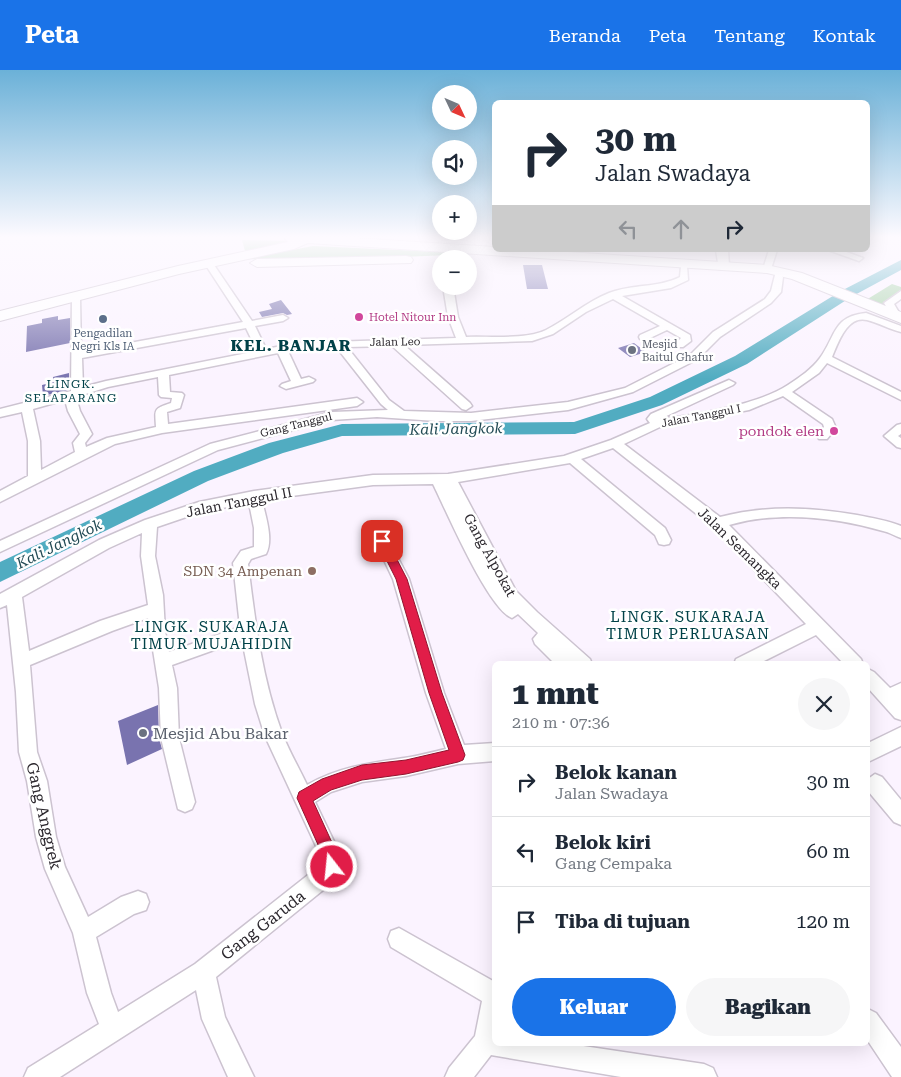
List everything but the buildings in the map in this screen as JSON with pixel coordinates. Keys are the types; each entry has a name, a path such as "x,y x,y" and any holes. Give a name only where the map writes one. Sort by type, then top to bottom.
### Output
{"main road":[{"path":"0,316 122,285"},
{"path":"810,285 894,319"}],"street":[{"path":"228,285 263,353"},
{"name":"Jalan Leo","path":"0,413 163,372 307,345 462,341 540,336 583,310 613,295 671,285"},
{"name":"Gang Tanggul","path":"0,546 214,447 332,416 377,413 445,417 508,414 568,406 629,390 694,357 710,341 768,301 776,292 775,285"},
{"path":"894,319 889,303 901,294"},
{"path":"449,295 453,317 462,341"},
{"path":"613,295 687,339 679,345"},
{"path":"75,296 76,356 74,411 86,434 79,443 82,454"},
{"name":"Jalan Tanggul I","path":"444,480 548,464 572,458 614,443 658,424 740,408 784,392 810,375 826,358 840,329 856,317 866,316 894,319"},
{"path":"76,356 282,318"},
{"path":"644,337 667,327"},
{"path":"394,342 466,406"},
{"path":"339,344 375,386 385,402 400,414"},
{"path":"282,349 297,383"},
{"path":"826,358 901,397"},
{"path":"162,429 161,410 176,405 178,395 166,395 163,372"},
{"path":"286,386 309,380"},
{"path":"658,424 653,419 655,417 729,383"},
{"path":"784,392 828,422 830,428 823,436"},
{"path":"0,498 35,478 111,441 162,429 357,402"},
{"path":"27,407 34,441 35,478"},
{"path":"901,428 890,436 901,444"},
{"name":"Jalan Semangka","path":"614,443 718,523 852,661"},
{"path":"572,458 660,532 664,540"},
{"name":"Jalan Tanggul II","path":"7,598 104,544 150,524 199,507 254,496 373,480 444,480"},
{"name":"Gang Alpokat","path":"444,480 501,589 576,661"},
{"path":"254,496 262,528 262,550 246,555 240,563 248,631 256,672 274,736 304,798 327,784 362,773 406,767 458,755 492,752"},
{"path":"718,523 744,515 793,512 847,518 890,527 901,533"},
{"path":"150,524 148,556 153,580 157,631 168,688 170,738 185,802"},
{"path":"382,541 402,579 435,693 458,755"},
{"name":"Gang Anggrek","path":"7,598 22,662 28,752 37,781 46,837 55,868 84,932 99,993 112,1028"},
{"path":"22,662 106,626 155,609"},
{"path":"748,661 819,626"},
{"path":"164,661 248,631"},
{"path":"870,678 894,695 901,712"},
{"path":"870,752 901,736"},
{"path":"870,782 901,815"},
{"name":"Gang Garuda","path":"37,1077 203,972 326,875 332,867 332,858 304,798"},
{"path":"84,932 129,905 138,902"},
{"path":"399,939 492,992"},
{"path":"203,972 214,1019 241,1077"},
{"path":"458,1077 486,1042 492,1010"},
{"path":"870,1024 901,1068"},
{"path":"486,1042 492,1043"},
{"path":"512,1046 570,1055 620,1071 704,1077"}],"green space":[{"path":"890,285 901,287 901,292 880,306 866,300"}],"waterway":[{"name":"Kali Jangkok","path":"0,573 201,476 276,448 342,430 575,428 656,401 741,360 863,285"}],"place":[{"name":"Hotel Nitour Inn","path":"359,317"},
{"name":"Pengadilan Negri Kls IA","path":"103,319"},
{"name":"Mesjid Baitul Ghafur","path":"632,350"},
{"name":"pondok elen","path":"834,431"},
{"name":"SDN 34 Ampenan","path":"312,571"},
{"name":"Mesjid Abu Bakar","path":"143,733"}],"district":[{"name":"KEL. BANJAR","path":"291,345"},
{"name":"LINGK. SELAPARANG","path":"71,391"},
{"name":"LINGK. SUKARAJA TIMUR PERLUASAN","path":"688,626"},
{"name":"LINGK. SUKARAJA TIMUR MUJAHIDIN","path":"212,636"}],"route":[{"path":"332,867 332,858 304,798 327,784 362,773 406,767 458,755 435,693 402,579 382,541"}]}
